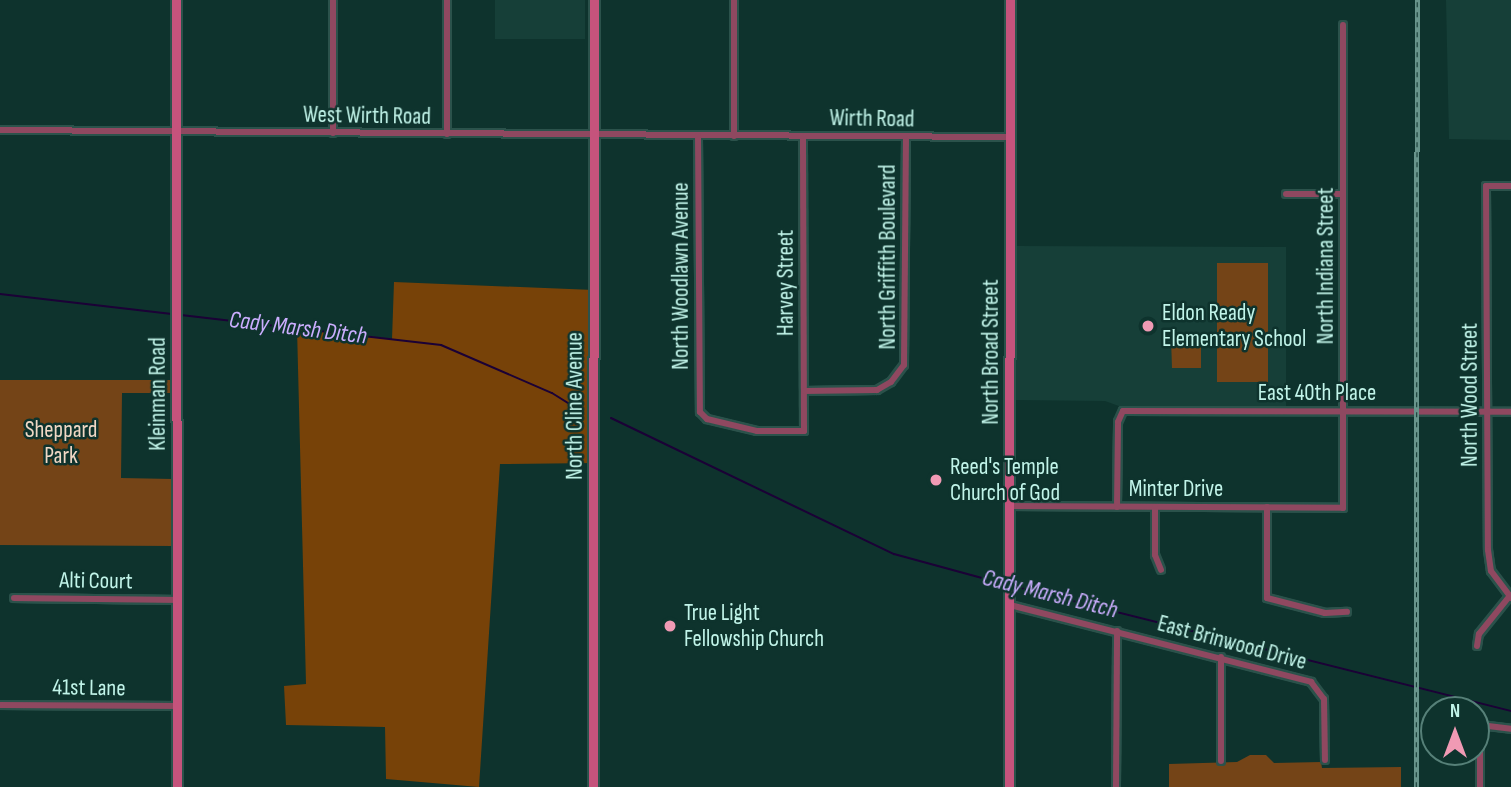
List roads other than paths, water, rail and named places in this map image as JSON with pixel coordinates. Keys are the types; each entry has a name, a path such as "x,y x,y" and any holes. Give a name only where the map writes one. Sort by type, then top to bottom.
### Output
{"street":[{"name":"Kleinman Road","path":"176,0 177,787"},
{"path":"333,0 333,132"},
{"path":"447,0 447,134"},
{"name":"North Cline Avenue","path":"593,787 594,0"},
{"path":"734,0 734,136"},
{"name":"North Broad Street","path":"1009,787 1010,0"},
{"name":"North Indiana Street","path":"1343,25 1343,508"},
{"name":"West Wirth Road","path":"0,130 734,136"},
{"name":"North Woodlawn Avenue","path":"698,136 701,416 752,431 804,431"},
{"name":"Wirth Road","path":"734,136 1009,137"},
{"name":"Harvey Street","path":"803,136 804,431"},
{"name":"North Griffith Boulevard","path":"804,391 877,390 898,376 906,350 906,137"},
{"name":"North Wood Street","path":"1510,597 1496,581 1489,561 1486,186 1511,186"},
{"path":"1286,194 1343,194"},
{"name":"East 40th Place","path":"1117,507 1118,422 1123,411 1511,412"},
{"name":"Minter Drive","path":"1010,506 1343,508"},
{"path":"1155,507 1155,555 1161,570"},
{"path":"1267,507 1267,598 1325,613 1347,612"},
{"path":"1477,646 1479,634 1510,597"},
{"name":"Alti Court","path":"14,598 178,600"},
{"name":"East Brinwood Drive","path":"1010,605 1305,679 1320,689 1325,704 1325,760"},
{"path":"1116,787 1117,631"},
{"path":"1221,657 1221,761"},
{"name":"41st Lane","path":"0,705 177,706"},
{"path":"1480,787 1482,723 1511,729"}],"waterway":[{"name":"Cady Marsh Ditch","path":"0,294 172,314"},
{"name":"Cady Marsh Ditch","path":"181,315 441,345 552,393 582,412"},
{"name":"Cady Marsh Ditch","path":"611,418 894,554 1004,584"},
{"name":"Cady Marsh Ditch","path":"1013,586 1511,711"}],"railway":[{"path":"1416,787 1417,0"}],"place":[{"name":"Eldon Ready Elementary School","path":"1148,326"},
{"name":"Reed's Temple Church of God","path":"936,480"},
{"name":"True Light Fellowship Church","path":"670,626"}],"park label":[{"name":"Sheppard Park","path":"61,443"}]}
